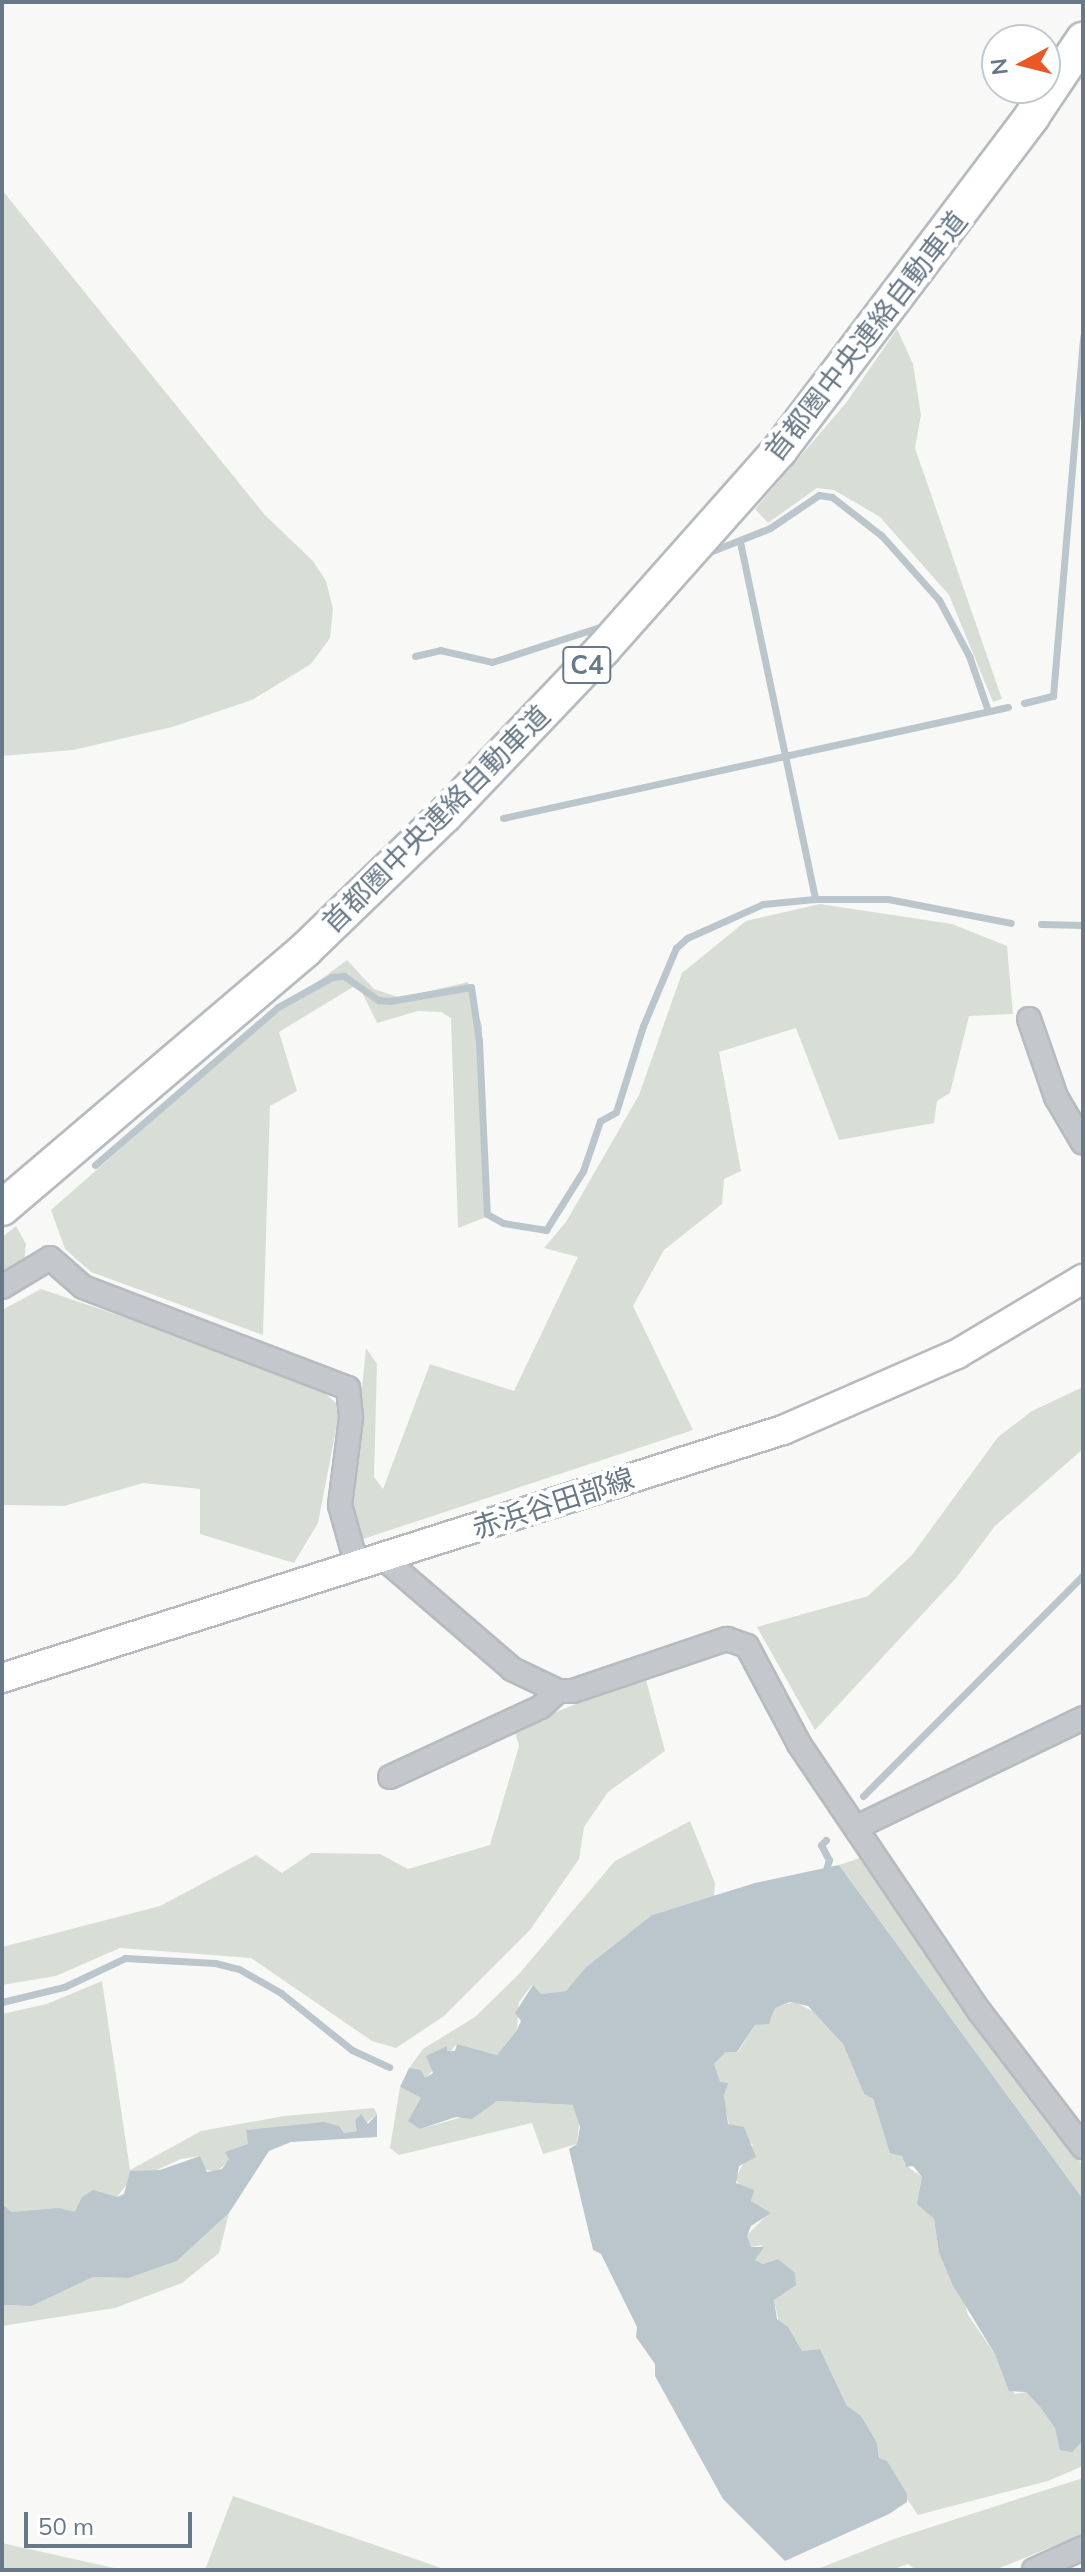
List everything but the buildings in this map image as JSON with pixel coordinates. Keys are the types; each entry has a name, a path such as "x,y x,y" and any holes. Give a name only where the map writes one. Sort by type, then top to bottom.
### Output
{"highway":[{"name":"首都圏中央連絡自動車道","path":"2,1208 305,950 445,815 603,649 779,451 1014,141 1083,40"}],"main road":[{"name":"赤浜谷田部線","path":"2,1678 783,1430 957,1354 1083,1279"}],"street":[{"path":"1029,1019 1056,1097 1083,1143"},
{"path":"2,1287 50,1258 83,1287 348,1388 351,1418 340,1505 370,1562 512,1669 558,1691"},
{"path":"390,1777 541,1707 558,1691 737,1639 747,1646 799,1744 980,2012 1083,2147"},
{"path":"857,1827 1083,1718"},
{"path":"1034,2570 1083,2548"}],"shaded area":[{"path":"2,190 265,515 313,561 326,581 333,609 330,638 311,664 252,700 172,727 73,750 2,756"},
{"path":"897,329 913,364 921,415 915,448 1002,699 993,702 949,595 880,517 834,490 817,488 768,523 755,509 846,403"},
{"path":"820,904 952,924 1007,946 1013,1014 969,1016 950,1093 937,1101 934,1123 839,1140 796,1028 719,1052 741,1171 724,1179 722,1204 664,1250 633,1306 693,1430 360,1540 350,1507 366,1348 377,1364 374,1477 383,1489 430,1364 514,1391 578,1257 544,1248 566,1222 639,1095 682,973 746,921"},
{"path":"347,960 374,989 401,998 468,982 482,1026 482,1142 489,1216 458,1228 451,1018 441,1012 418,1011 377,1023 358,984 279,1032 297,1091 270,1106 263,1335 91,1272 65,1249 51,1210 274,1014"},
{"path":"16,1226 26,1244 24,1263 2,1280 2,1237"},
{"path":"41,1289 257,1362 318,1387 336,1403 338,1419 318,1523 294,1563 200,1534 200,1489 143,1483 64,1506 2,1505 2,1310"},
{"path":"1083,1387 1083,1449 995,1526 956,1578 815,1730 757,1627 868,1596 912,1555 998,1437 1032,1411"},
{"path":"645,1676 665,1751 608,1792 584,1827 579,1859 530,1930 444,2016 396,2048 372,2041 251,1958 120,1948 56,1976 2,1985 2,1947 160,1906 256,1855 282,1873 311,1853 380,1854 408,1869 490,1845 519,1746 514,1729"},
{"path":"690,1821 715,1883 714,1896 652,1915 586,1967 566,1991 541,1994 532,1985 519,2002 517,2030 497,2055 457,2044 425,2079 409,2068 423,2049 475,2017 518,1975 615,1861"},
{"path":"863,1857 1083,2166 1083,2199 839,1865"},
{"path":"839,1865 1083,2199 1083,2440 1072,2452 1060,2450 1055,2428 1040,2407 1026,2392 1009,2391 995,2354 952,2284 939,2253 934,2219 917,2204 922,2177 913,2166 906,2167 902,2156 890,2153 873,2099 864,2094 843,2044 808,2006 790,2002 775,2008 769,2024 755,2025 737,2052 726,2052 714,2064 720,2082 728,2083 724,2095 728,2124 744,2127 756,2157 739,2166 736,2183 754,2190 751,2201 771,2213 751,2226 747,2236 751,2247 764,2247 755,2260 763,2264 778,2259 795,2273 796,2285 774,2300 777,2319 788,2327 802,2351 820,2349 847,2406 861,2416 877,2443 879,2458 887,2461 907,2494 907,2502 889,2514 785,2561 723,2499 655,2376 655,2364 636,2337 637,2327 601,2254 593,2250 569,2149 577,2144 580,2127 573,2105 497,2101 472,2119 456,2117 420,2129 408,2121 421,2098 400,2087 409,2068 421,2070 425,2078 433,2073 426,2056 447,2046 447,2051 455,2051 457,2044 497,2055 517,2030 521,2021 515,2013 533,1985 541,1994 566,1991 586,1967 652,1915 755,1883"},
{"path":"102,1981 130,2170 201,2131 284,2116 374,2108 377,2114 357,2131 344,2133 339,2126 313,2125 246,2130 249,2144 216,2172 204,2169 200,2156 181,2159 128,2183 117,2197 81,2201 76,2212 12,2212 2,2204 2,2014 47,2004"},
{"path":"795,2002 816,2013 843,2044 864,2094 873,2099 890,2152 903,2156 904,2164 922,2177 920,2206 934,2219 939,2253 952,2284 960,2289 968,2315 995,2354 1009,2386 1015,2394 1026,2392 1040,2407 1055,2428 1061,2450 1083,2440 1083,2466 1048,2481 918,2515 879,2458 877,2443 847,2406 820,2349 802,2351 779,2323 774,2300 791,2284 778,2259 763,2264 755,2260 762,2245 751,2247 746,2236 764,2218 735,2179 753,2145 729,2124 714,2064 726,2052 738,2052 755,2025 771,2020 775,2007"},
{"path":"400,2087 421,2098 416,2112 420,2129 477,2113 497,2101 573,2105 580,2114 577,2144 543,2154 532,2123 399,2155 390,2148"},
{"path":"361,2114 368,2124 377,2114 377,2137 291,2142 269,2151 229,2213 177,2261 129,2278 93,2277 32,2306 2,2305 2,2204 12,2212 59,2208 75,2212 82,2197 93,2190 117,2197 124,2194 130,2171 160,2170 200,2156 207,2172 222,2169 229,2159 225,2152 248,2144 246,2130 324,2122 339,2126 344,2133 357,2131 355,2120"},
{"path":"229,2213 219,2253 182,2283 115,2308 2,2326 2,2305 32,2306 93,2277 129,2278 177,2261"},
{"path":"1083,2478 1083,2534 995,2570 916,2570 908,2564 891,2570 815,2570 894,2539"},
{"path":"233,2496 239,2498 447,2570 205,2570"},
{"path":"2,2543 123,2570 2,2570"}],"waterway":[{"path":"1024,703 1053,696 1083,336"},
{"path":"707,553 770,528 819,495 832,497 882,536 939,600 969,656 988,711"},
{"path":"740,542 815,899"},
{"path":"415,656 440,650 492,662 609,624"},
{"path":"503,818 1008,707"},
{"path":"95,1165 278,1007 332,977 344,976 378,1000 390,1001 471,987 479,1041 487,1214 503,1223 546,1230 583,1171 600,1121 616,1112 643,1026 676,948 687,938 763,904 815,899 888,899 1011,923"},
{"path":"1041,924 1083,925"},
{"path":"863,1796 1083,1575"},
{"path":"824,1876 829,1860 821,1845 826,1840"},
{"path":"2,2002 64,1987 125,1958 215,1963 239,1969 281,1993 352,2050 389,2067"}]}
